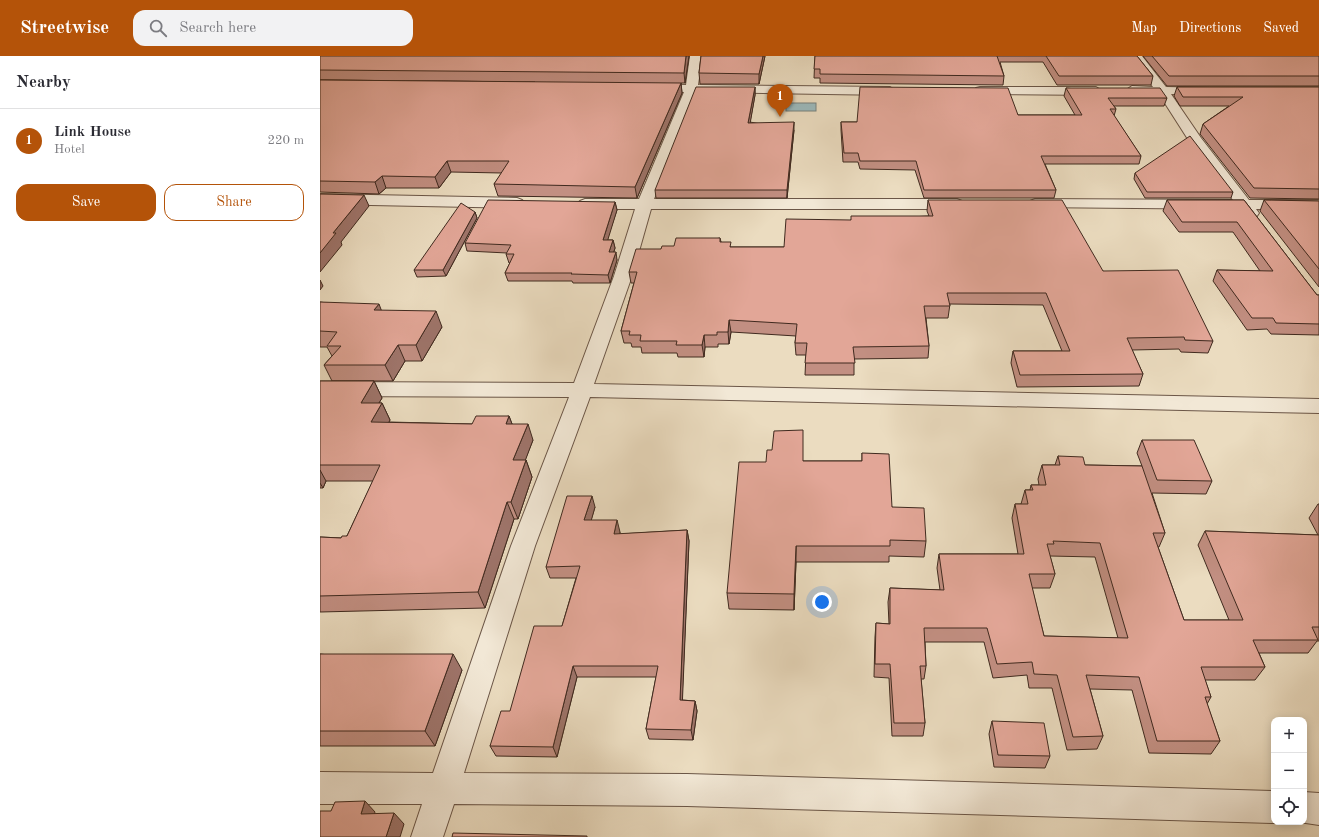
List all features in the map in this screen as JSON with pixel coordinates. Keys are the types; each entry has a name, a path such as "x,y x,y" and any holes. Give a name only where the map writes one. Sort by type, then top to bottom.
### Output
{"street":[{"path":"427,837 523,546 623,276 644,205 692,88 696,56"},
{"path":"1136,56 1162,90 1196,141 1259,223"},
{"path":"636,88 899,91"},
{"path":"970,91 1106,90"},
{"path":"1122,90 1217,91"},
{"path":"320,199 533,203"},
{"path":"573,204 970,204"},
{"path":"1024,204 1319,205"},
{"path":"320,389 582,390 1319,406"},
{"path":"320,788 687,790 1271,807"},
{"path":"1307,808 1319,809"}],"water":[{"path":"786,103 816,103 816,111 786,111"}],"building":[{"path":"320,56 686,56 684,73 320,70"},
{"path":"701,56 763,56 759,74 699,73"},
{"path":"815,56 997,56 1004,76 820,74 820,69 814,69"},
{"path":"1046,56 1137,56 1153,76 1059,76"},
{"path":"1152,56 1319,56 1319,76 1169,76"},
{"path":"320,80 681,83 635,187 494,184 509,161 447,161 435,177 382,176 375,182 320,181"},
{"path":"696,87 755,87 748,123 794,122 787,190 655,190"},
{"path":"860,87 1008,88 1018,115 1082,115 1066,88 1160,88 1167,98 1108,98 1116,109 1110,109 1141,156 1041,156 1056,190 924,190 916,161 860,161 858,153 844,153 841,122 857,122"},
{"path":"1177,87 1319,87 1319,189 1254,188 1203,124 1243,97 1183,97"},
{"path":"1190,136 1233,192 1147,192 1135,173"},
{"path":"320,194 364,195 333,233 336,233 320,253"},
{"path":"488,200 615,202 603,240 613,240 609,252 616,252 608,275 571,274 572,273 505,273 514,254 506,254 511,245 465,243"},
{"path":"928,200 1062,200 1103,271 1178,270 1213,341 1185,340 1184,337 1127,338 1143,374 1020,375 1013,351 1070,351 1046,293 947,293 950,306 924,306 929,346 853,347 855,363 805,363 807,343 795,343 797,324 729,320 728,332 717,332 717,335 704,335 702,345 676,345 677,341 640,341 641,335 629,335 630,331 621,331 637,272 629,272 636,249 661,249 662,246 674,246 676,238 720,238 720,242 731,242 730,247 784,247 786,219 851,220 851,216 933,216"},
{"path":"1167,200 1244,200 1317,295 1319,295 1319,324 1276,323 1273,318 1252,318 1217,270 1273,271 1237,222 1182,222"},
{"path":"1264,200 1319,201 1319,269"},
{"path":"461,203 475,212 443,270 414,270"},
{"path":"320,302 379,304 374,310 436,311 416,345 398,345 385,365 324,365 341,346 327,346 337,332 320,331"},
{"path":"320,381 374,381 361,403 382,403 371,422 472,424 476,416 509,416 506,424 528,424 513,460 526,460 511,502 507,502 478,592 320,596 320,537 341,538 342,536 347,536 380,465 320,465"},
{"path":"803,430 803,461 862,461 862,453 889,454 892,507 924,508 926,541 890,540 890,546 796,546 794,594 727,593 739,462 766,462 767,450 772,450 774,431"},
{"path":"1142,440 1194,440 1212,481 1157,480"},
{"path":"1058,456 1083,457 1085,465 1142,466 1165,533 1153,533 1184,620 1243,620 1205,531 1319,535 1319,627 1312,627 1318,640 1253,640 1265,667 1201,667 1211,697 1205,697 1220,741 1157,741 1139,677 1086,675 1103,736 1073,737 1057,675 1034,674 1032,662 997,664 987,628 924,628 926,666 920,666 925,723 894,723 890,664 875,664 876,623 890,624 890,588 944,590 939,554 1024,554 1015,504 1028,504 1025,490 1033,490 1031,485 1046,485 1042,465 1060,465","holes":["1053,541 1100,543 1128,638 1044,636 1029,574 1055,574 1047,544 1054,544"]},
{"path":"567,496 592,496 584,520 617,520 614,534 687,530 680,700 695,701 691,730 646,729 658,666 573,666 553,747 490,746 501,711 510,711 534,626 562,626 580,566 546,567"},
{"path":"320,654 453,654 425,731 320,731"},
{"path":"992,721 1044,723 1050,756 998,755"},
{"path":"365,801 361,814 394,813 386,837 320,837 320,811 331,811 335,802"},
{"path":"453,833 587,836 587,837 452,837"}],"place":[{"name":"Link House","path":"780,117"}]}
